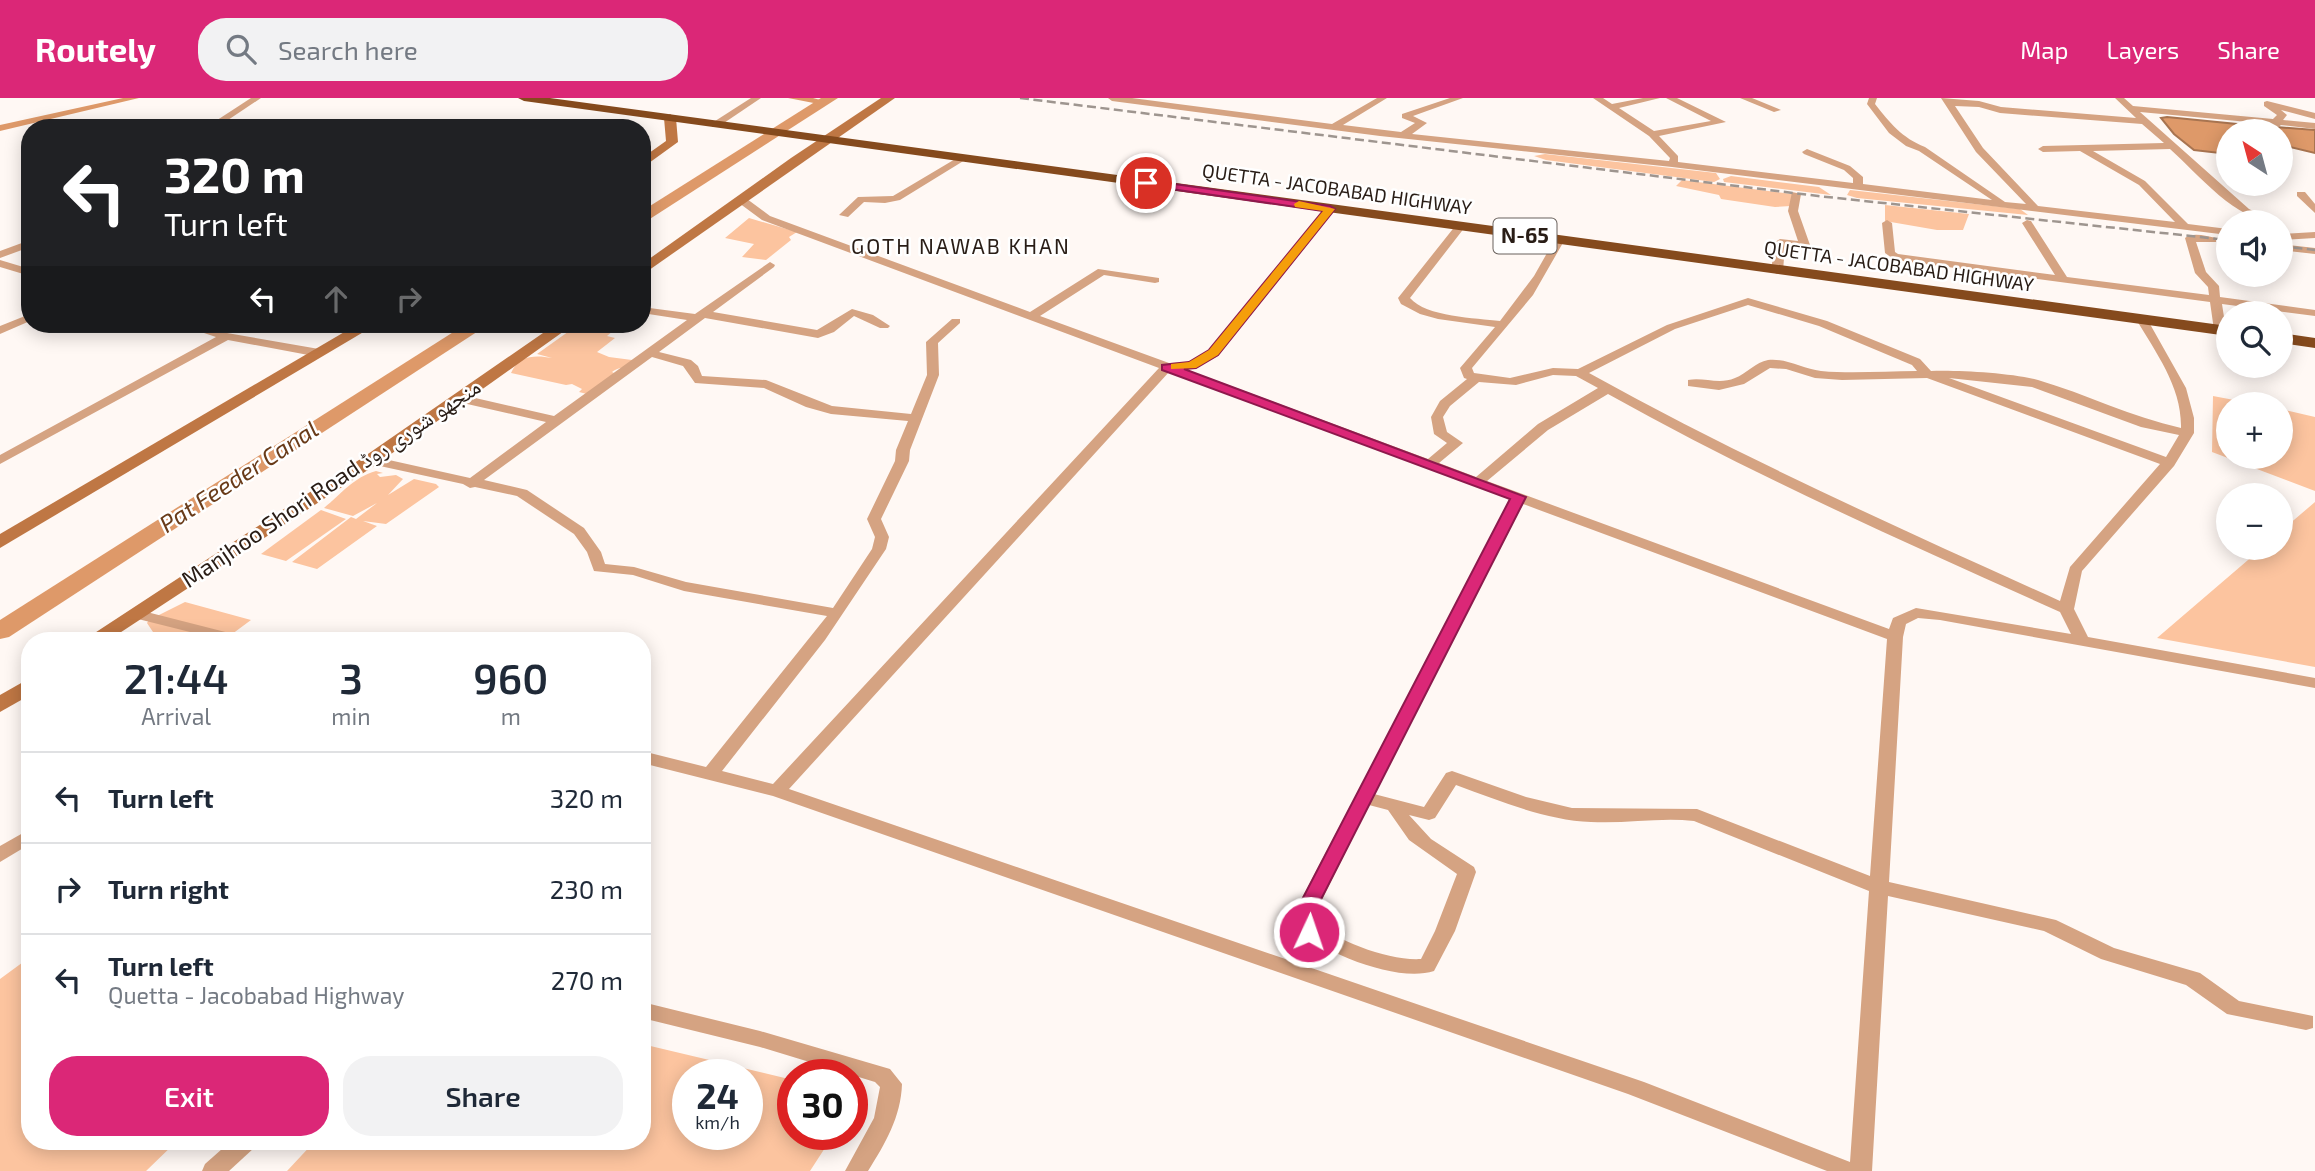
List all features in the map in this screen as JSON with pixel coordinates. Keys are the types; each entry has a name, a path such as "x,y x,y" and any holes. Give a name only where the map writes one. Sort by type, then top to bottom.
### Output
{"highway":[{"name":"QUETTA - JACOBABAD HIGHWAY","path":"524,98 2216,330"},
{"path":"2293,339 2315,342"}],"street":[{"path":"223,119 257,98"},
{"path":"715,125 757,98"},
{"path":"651,265 743,201 823,139 889,98"},
{"path":"1112,98 1185,102 1334,127 1672,164 2216,230"},
{"path":"1334,127 1383,98"},
{"path":"1404,135 1422,123 1405,116 1459,98"},
{"path":"1597,98 1652,134 1675,158 1672,164"},
{"path":"1611,107 1656,98"},
{"path":"1652,134 1721,122 1670,98"},
{"path":"1744,98 1777,110"},
{"path":"1873,98 1871,104 1892,131 1995,196 2001,203"},
{"path":"2119,98 2244,210"},
{"path":"2160,98 2169,112"},
{"path":"1947,100 1979,150 2034,207"},
{"path":"1947,100 2000,110 2142,121"},
{"path":"2263,100 2315,116"},
{"path":"2263,100 2283,115 2278,119"},
{"path":"2129,108 2243,119"},
{"path":"651,157 672,142 670,118"},
{"path":"2293,126 2315,127"},
{"path":"2043,149 2172,146"},
{"path":"2082,149 2142,183 2184,226"},
{"path":"1807,152 1847,168 1858,177 1858,187"},
{"path":"844,215 862,199 897,198 962,158"},
{"path":"1777,271 1780,242 1805,244 1793,211 1796,194"},
{"path":"2301,194 2315,210"},
{"path":"743,201 766,218 1895,637"},
{"path":"777,791 1167,367 1192,365 1214,352 1330,209"},
{"path":"1887,223 1890,253 1895,257 2315,313"},
{"path":"2027,223 2062,278"},
{"path":"1460,227 1404,298 1405,302 1430,313 1504,326"},
{"path":"2293,230 2311,235"},
{"path":"2293,236 2311,235"},
{"path":"2216,240 2190,238 2201,273 2213,286 2216,307"},
{"path":"1559,241 1543,275 1504,326 1466,368 1468,374 1476,378 1518,381 1561,368 1580,373 1675,426 1814,495 2066,609 2082,640"},
{"path":"3,251 21,246"},
{"path":"2310,251 2315,264"},
{"path":"0,263 21,270"},
{"path":"470,484 770,265"},
{"path":"1032,316 1102,271 1155,280"},
{"path":"1580,373 1671,327 1748,301 1823,323 1916,362 1927,374 2169,463"},
{"path":"651,311 818,334 852,312 861,311 884,326"},
{"path":"2066,609 2075,570 2169,463 2187,433 2189,416 2180,386 2142,319"},
{"path":"0,330 21,321"},
{"path":"709,775 769,703 836,613 879,549 882,537 874,519 902,461 915,418 933,375 932,342 956,321"},
{"path":"215,333 319,353"},
{"path":"0,542 353,333"},
{"name":"Manjhoo Shori Road منجھو شوری روڈ","path":"108,632 371,460 553,333"},
{"path":"0,460 226,336"},
{"path":"650,353 687,363 692,366 694,376 699,380 766,384 831,410 915,418"},
{"path":"1692,383 1719,386 1740,381 1768,365 1787,365 1815,374 1842,376 1927,374 2034,383 2146,424 2187,433"},
{"path":"1430,464 1456,443 1441,434 1437,417 1445,404 1476,378"},
{"path":"1478,482 1543,427 1608,388"},
{"path":"458,398 558,421"},
{"path":"371,460 470,484 522,493 579,531 594,552 599,568 634,571 684,586 836,613"},
{"path":"1394,805 1401,822 1415,838 1467,872 1445,931 1427,966 1397,966 1309,932 1302,923 1303,917 1518,497"},
{"path":"1861,1171 1895,637 1899,621 1916,613 1940,615 2315,683"},
{"path":"135,614 207,632"},
{"path":"0,705 21,691"},
{"path":"651,759 777,791 1636,1088 1837,1165 1845,1171"},
{"path":"1364,798 1429,814 1452,778 1512,798 1583,815 1672,812 1697,815 1879,887 2049,925 2108,954 2193,979 2234,1008 2306,1022"},
{"path":"0,855 21,841"},
{"path":"651,1012 760,1039 881,1075 891,1084 892,1097 881,1129 856,1171"},
{"path":"213,1171 236,1150"}],"shaded area":[{"path":"2161,118 2216,122 2216,153 2194,150 2174,134"},
{"path":"2293,128 2315,130 2315,153 2293,148"},
{"path":"1545,154 1716,173 1720,179 1714,182 1546,160 1534,156"},
{"path":"1731,176 1819,187 1831,195 1724,182 1723,179"},
{"path":"1682,180 1792,194 1791,206 1775,207 1721,199 1719,195 1676,186"},
{"path":"1850,190 2020,209 2028,215 1857,198 1847,195"},
{"path":"1885,205 1969,214 1963,230 1937,230 1885,221"},
{"path":"749,218 797,232 766,260 742,257 754,244 725,238"},
{"path":"566,333 610,333 607,336 615,338 597,352 609,357 632,360 634,364 614,370 612,372 616,374 587,394 579,392 582,389 572,384 511,373 518,363 528,358 552,358 537,354"},
{"path":"2213,396 2216,397 2216,454 2212,452"},
{"path":"2293,412 2315,417 2315,491 2257,469 2293,469"},
{"path":"376,471 383,473 377,474 380,477 396,475 403,479 388,495 414,479 439,487 386,524 363,521 377,526 317,569 292,562 351,517 356,519 377,503 353,516 324,508 354,482"},
{"path":"2315,502 2315,667 2157,638 2248,560 2293,560 2293,521"},
{"path":"321,510 346,519 286,561 261,554"},
{"path":"185,602 251,620 235,632 153,632 147,623"},
{"path":"21,964 21,1150 168,1150 146,1171 0,1171 0,979"},
{"path":"651,1046 705,1059 672,1059 672,1150 763,1150 763,1073 777,1076 777,1150 824,1150 810,1171 287,1171 307,1150 651,1150"}],"waterway":[{"path":"40,119 135,98"},
{"path":"792,98 824,102"},
{"name":"Pat Feeder Canal","path":"651,213 831,98"},
{"path":"0,128 21,123"},
{"name":"Pat Feeder Canal","path":"0,631 465,333"}],"railway":[{"path":"1020,98 1818,196 2216,239"},
{"path":"2293,247 2315,250"}],"slow traffic":[{"path":"1176,366 1192,365 1214,352 1330,209 1299,204"}],"district":[{"name":"GOTH NAWAB KHAN","path":"961,247"}],"route":[{"path":"1146,183 1330,209 1214,352 1192,365 1167,367 1518,497 1303,917 1302,923 1309,932"}]}
